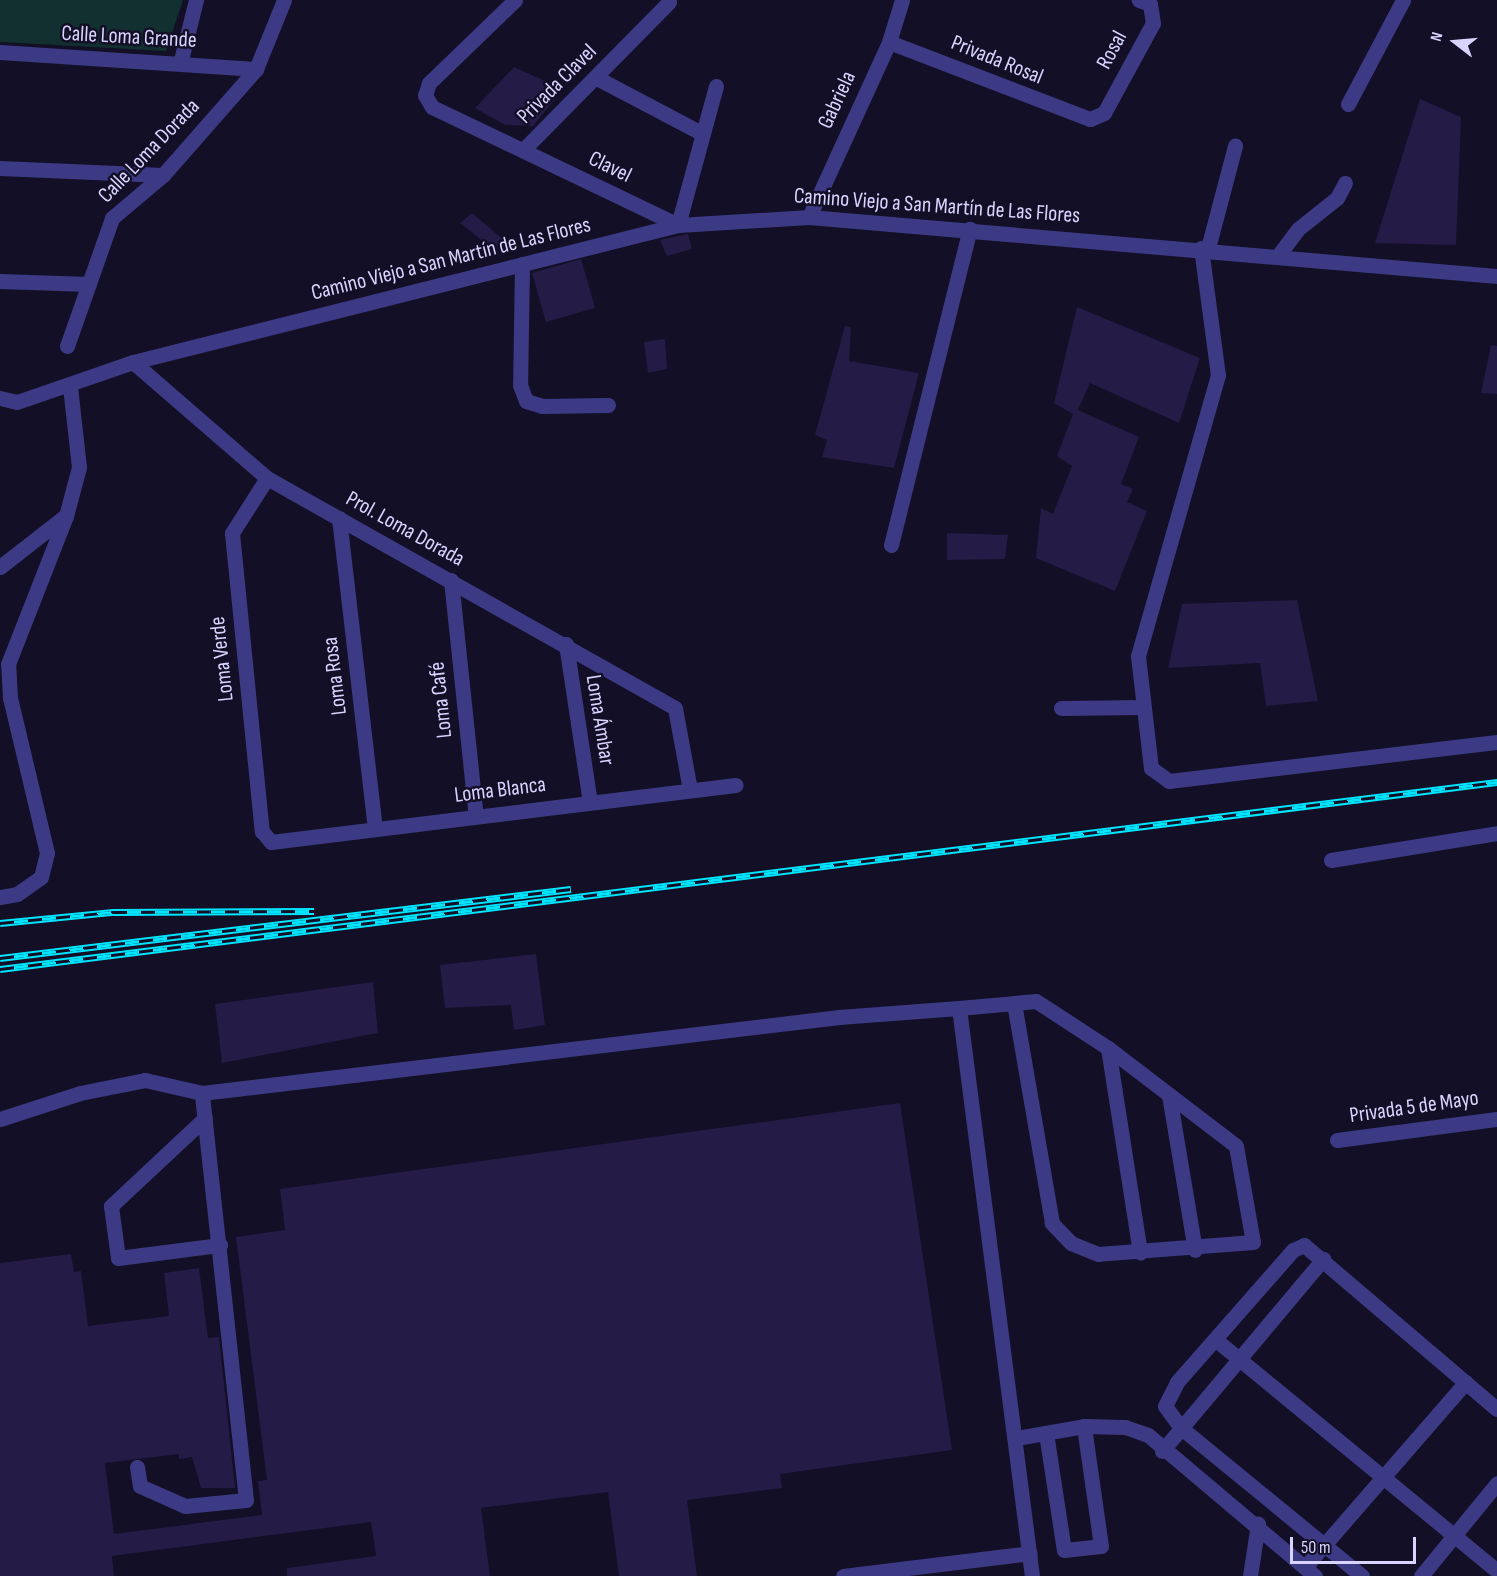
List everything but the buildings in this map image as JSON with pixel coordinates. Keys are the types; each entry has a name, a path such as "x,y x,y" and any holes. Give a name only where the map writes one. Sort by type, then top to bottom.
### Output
{"street":[{"path":"181,60 196,0"},
{"name":"Calle Loma Dorada","path":"67,346 112,218 163,176 256,69 284,0"},
{"name":"Privada Clavel","path":"515,0 429,83 425,95 432,107 523,150 669,2"},
{"name":"Gabriela","path":"809,217 889,42 902,0"},
{"name":"Rosal","path":"1090,119 1104,113 1153,23 1150,4 1139,0"},
{"path":"1348,104 1404,0"},
{"name":"Privada Rosal","path":"889,42 1090,119"},
{"name":"Calle Loma Grande","path":"0,52 181,60 256,69"},
{"path":"595,77 703,134"},
{"path":"678,225 716,86"},
{"path":"1235,146 1205,248 1218,375 1138,656 1142,708 1151,768 1168,781 1497,742"},
{"name":"Clavel","path":"523,150 678,225"},
{"path":"0,168 163,176"},
{"path":"1280,253 1298,229 1337,198 1345,183"},
{"name":"Camino Viejo a San Martín de Las Flores","path":"0,398 17,402 70,387 134,362 678,225 809,217 1280,253 1497,276"},
{"path":"891,546 970,229"},
{"path":"522,264 520,385 526,401 542,406 608,405"},
{"path":"0,281 89,284"},
{"name":"Prol. Loma Dorada","path":"134,362 267,478 566,644 675,708 690,790"},
{"path":"0,897 17,894 41,877 47,853 5,701 8,664 66,516 79,467 70,387"},
{"name":"Loma Verde","path":"267,478 232,532 262,831 271,842"},
{"path":"0,567 66,516"},
{"name":"Loma Rosa","path":"339,518 375,828"},
{"name":"Loma Café","path":"451,580 476,816"},
{"name":"Loma Ámbar","path":"566,644 590,802"},
{"path":"1061,708 1142,708"},
{"name":"Loma Blanca","path":"271,842 736,785"},
{"path":"1331,860 1497,833"},
{"path":"0,1119 80,1093 145,1080 202,1093 839,1017 1036,1001 1108,1048 1236,1146 1253,1242 1195,1250 1098,1254 1071,1243 1052,1223 1014,1003"},
{"path":"959,1008 1032,1576"},
{"path":"1108,1048 1140,1252"},
{"path":"137,1467 140,1486 185,1506 246,1500 202,1093"},
{"path":"1169,1095 1195,1250"},
{"path":"205,1118 111,1206 118,1258 220,1245"},
{"name":"Privada 5 de Mayo","path":"1337,1140 1497,1119"},
{"path":"1362,1576 1181,1428 1165,1406 1168,1395 1293,1250 1304,1245 1497,1409"},
{"path":"1162,1451 1323,1259"},
{"path":"1216,1340 1496,1573"},
{"path":"1016,1438 1084,1426 1125,1426 1148,1435 1162,1451 1258,1524 1310,1571 1326,1545 1382,1476 1466,1382"},
{"path":"1046,1433 1064,1550 1101,1546 1084,1426"},
{"path":"1421,1576 1497,1483"},
{"path":"1250,1576 1258,1524"},
{"path":"843,1576 1030,1553"}],"green space":[{"path":"0,0 183,0 166,51 0,42"}],"railway":[{"path":"0,969 1497,782"},
{"path":"0,958 571,889"},
{"path":"0,923 113,912 314,911"}]}
